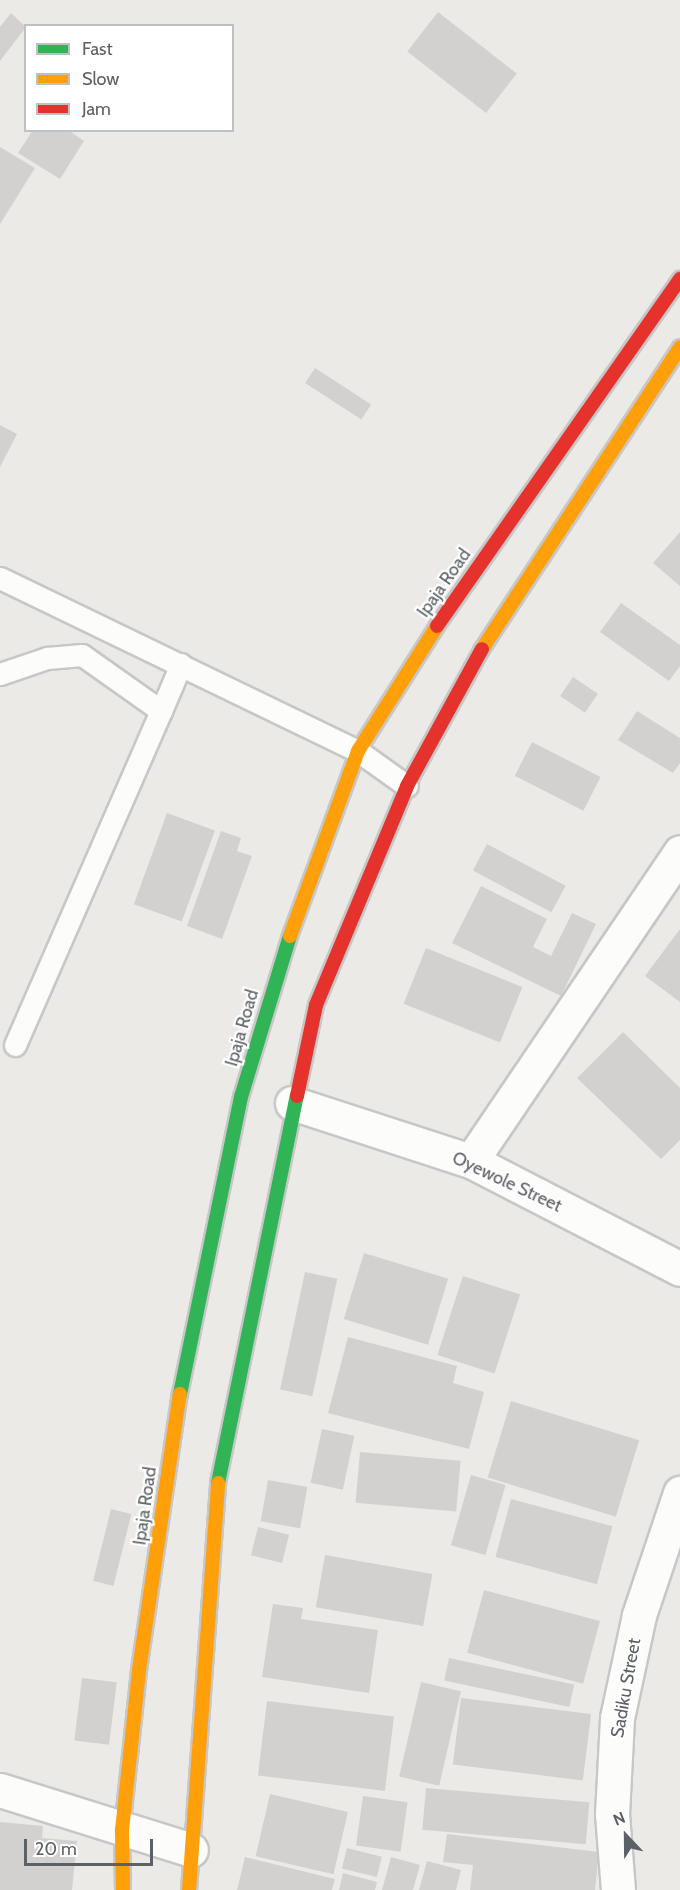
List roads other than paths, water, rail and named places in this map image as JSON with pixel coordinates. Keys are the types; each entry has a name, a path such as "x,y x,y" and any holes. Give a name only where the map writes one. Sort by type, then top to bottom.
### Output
{"main road":[{"name":"Ipaja Road","path":"123,1890 122,1830 179,1398 241,1097 275,976 358,751 464,584 680,279"},
{"path":"189,1890 213,1507 292,1103 320,994 407,786 503,612 680,347"}],"street":[{"path":"471,1161 680,852"},
{"name":"Oyewole Street","path":"292,1103 471,1161 680,1269"},
{"name":"Sadiku Street","path":"618,1890 612,1814 617,1718 639,1615 680,1493"},
{"path":"0,1790 191,1850"}],"lane":[{"path":"0,578 358,751 407,786"},
{"path":"0,674 47,658 82,655 161,711"},
{"path":"15,1045 181,664"}]}
